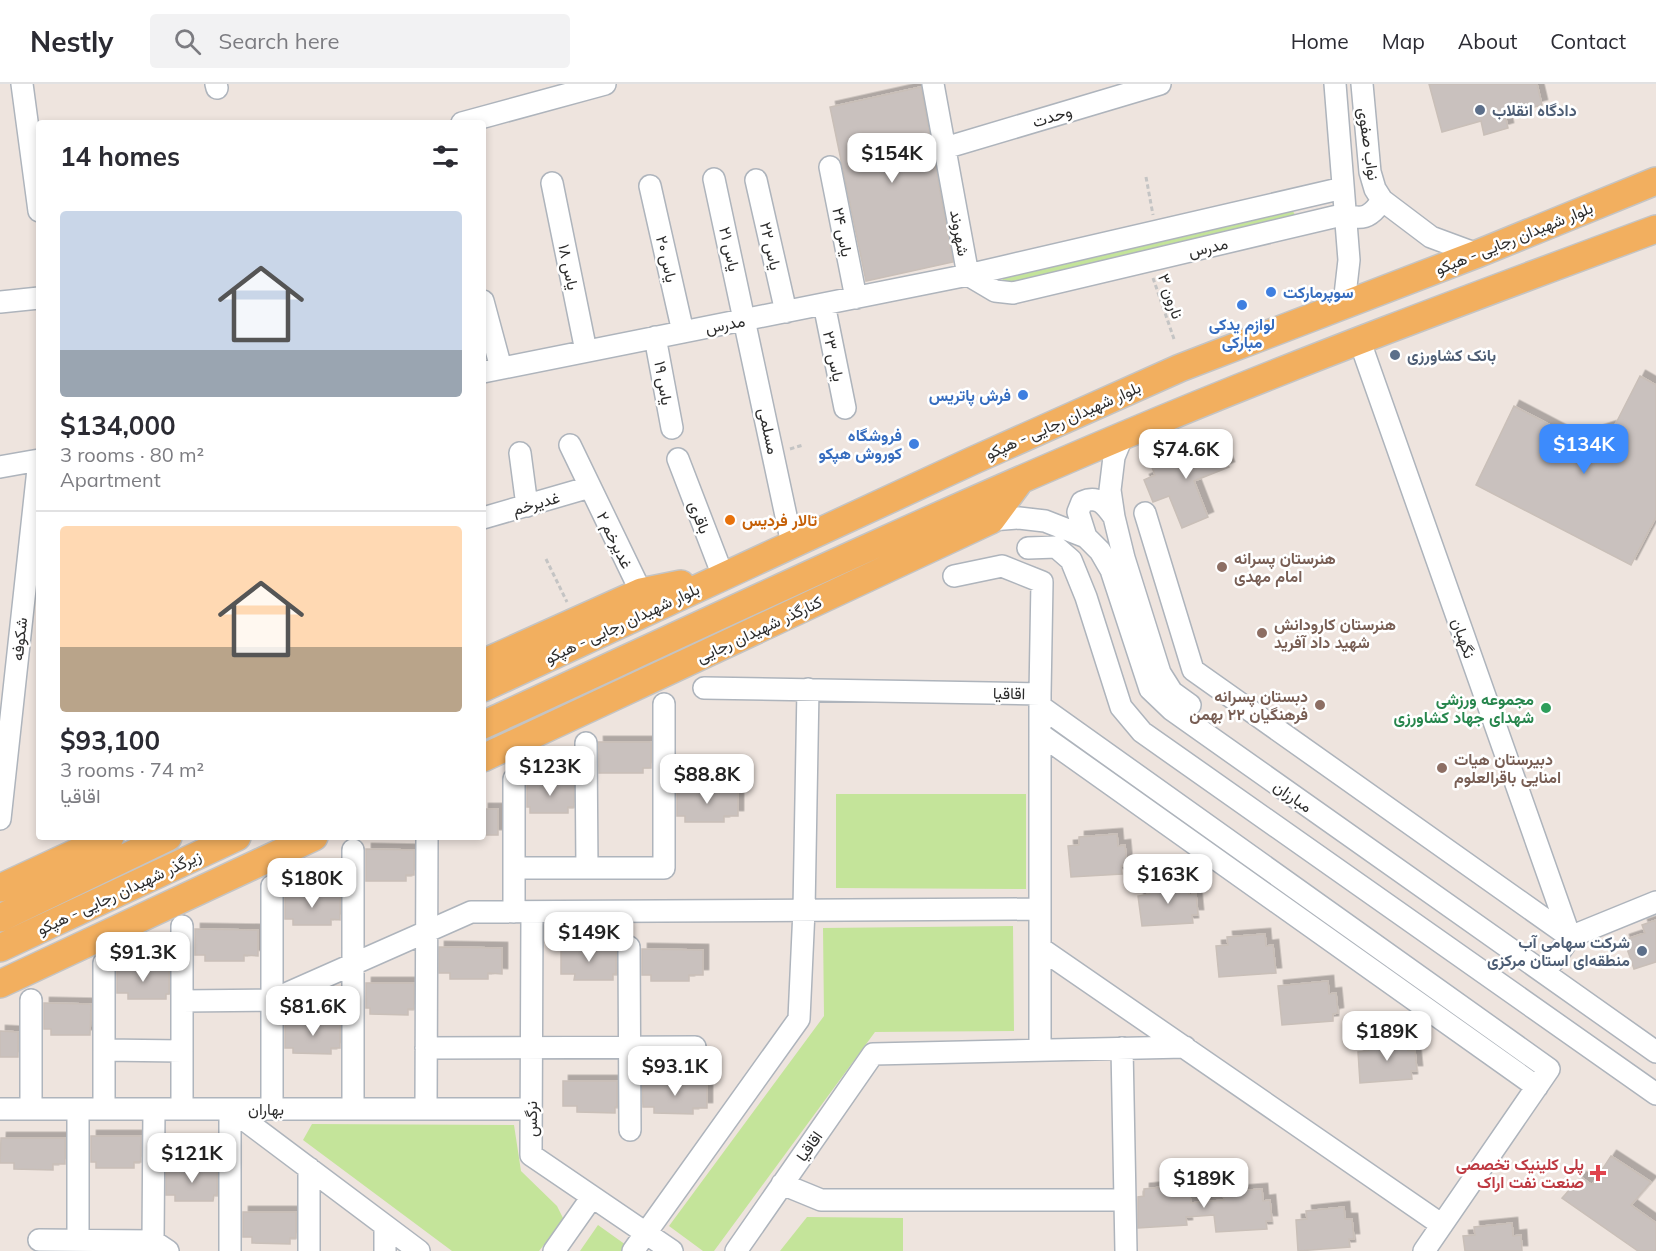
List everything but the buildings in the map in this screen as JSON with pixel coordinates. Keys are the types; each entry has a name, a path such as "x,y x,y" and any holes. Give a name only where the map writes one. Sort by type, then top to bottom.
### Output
{"main road":[{"name":"بلوار شهیدان رجایی - هپکو","path":"486,687 972,461 1180,368 1477,254 1656,181"},
{"name":"بلوار شهیدان رجایی - هپکو","path":"486,724 1123,435 1359,339 1656,229"},
{"name":"کنارگذر شهیدان رجایی","path":"486,757 991,520 1020,480"},
{"path":"486,662 641,592 723,576"},
{"path":"0,888 104,840"},
{"name":"زیرگذر شهیدان رجایی - هپکو","path":"0,918 162,840"},
{"name":"زیرگذر شهیدان رجایی - هپکو","path":"0,948 231,840"},
{"path":"0,984 308,840"}],"street":[{"path":"22,84 36,189"},
{"path":"473,120 605,84"},
{"name":"شهروند","path":"933,84 968,275"},
{"name":"وحدت","path":"945,148 1160,84"},
{"name":"نواب صفوی","path":"1335,84 1349,260 1344,304"},
{"name":"نواب صفوی","path":"1362,84 1370,172 1375,189 1382,200 1431,237 1477,254"},
{"name":"یاس ۲۴","path":"830,166 856,298"},
{"name":"یاس ۲۱","path":"714,179 746,320"},
{"name":"یاس ۲۲","path":"756,180 786,312"},
{"name":"یاس ۱۸","path":"552,183 586,351"},
{"name":"یاس ۲۰","path":"650,186 683,332"},
{"name":"مدرس","path":"492,370 968,275 1343,188"},
{"name":"مدرس","path":"968,275 995,291 1013,293 1346,214 1360,218 1368,216 1382,200"},
{"path":"0,302 36,298"},
{"name":"یاس ۲۳","path":"824,304 845,408"},
{"name":"مسلمی","path":"746,320 792,544"},
{"path":"486,324 492,370"},
{"name":"یاس ۱۹","path":"655,337 672,428"},
{"name":"نگهبان","path":"1359,339 1570,937"},
{"name":"مبارزان","path":"1123,435 1114,457 1110,490 1114,516 1124,558 1160,674 1172,692 1551,964 1656,1034"},
{"name":"غدیرخم ۲","path":"570,445 641,592"},
{"path":"520,453 527,506"},
{"name":"باقری","path":"678,459 723,576"},
{"path":"0,467 36,461"},
{"name":"شکوفه","path":"0,819 36,487"},
{"name":"غدیرخم","path":"486,517 590,487"},
{"path":"1086,537 1078,512 1082,502 1091,498 1098,500 1105,504 1114,516"},
{"path":"1145,513 1193,670 1570,937"},
{"name":"مبارزان","path":"991,520 1019,518 1045,521 1086,537 1100,551 1111,570 1150,689 1172,710 1656,1052"},
{"path":"1028,548 1056,547 1071,560 1086,597 1121,707 1142,732 1656,1094"},
{"path":"954,576 1002,566 1037,580 1036,698 1549,1069 1424,1251"},
{"name":"اقاقیا","path":"704,688 808,689 1036,698 1040,734 1040,1050 873,1054 736,1251"},
{"path":"633,1251 800,1019 808,689"},
{"path":"514,868 664,868 664,704"},
{"path":"1040,734 1537,1087"},
{"path":"586,743 586,867"},
{"name":"نرگس","path":"514,779 514,868 523,912 531,1047 531,1155 672,1251"},
{"path":"426,1109 427,840"},
{"path":"352,1109 353,850"},
{"path":"272,886 272,1109"},
{"path":"1551,964 1570,937 1656,902"},
{"path":"182,1001 272,1000 471,912 1040,909"},
{"path":"182,926 182,1109"},
{"path":"629,947 630,1130"},
{"path":"1040,948 1442,1225"},
{"path":"104,1109 105,963"},
{"path":"31,1109 32,1000"},
{"path":"426,1048 695,1047"},
{"path":"1040,1050 1185,1047"},
{"path":"1122,1048 1126,1251"},
{"path":"104,1050 182,1051"},
{"name":"بهاران","path":"0,1109 531,1109"},
{"path":"78,1109 78,1240"},
{"path":"39,1240 78,1240 161,1246 154,1109"},
{"path":"230,1109 419,1251"},
{"path":"230,1109 230,1251"},
{"path":"309,1168 309,1251"},
{"path":"782,1184 821,1200 1125,1200"},
{"path":"554,1251 592,1197"},
{"path":"385,1226 385,1251"}],"path":[{"path":"1146,177 1154,223"},
{"name":"نارون ۳","path":"1146,261 1174,339"},
{"path":"546,560 575,620"}],"green space":[{"path":"1292,210 1296,216 1005,285 1001,276"},
{"path":"836,794 1026,794 1026,889 836,888"},
{"path":"1013,926 1014,1031 875,1032 714,1251 703,1251 669,1226 824,1016 823,928"},
{"path":"312,1124 514,1125 521,1171 557,1206 564,1220 539,1251 452,1251 303,1140"},
{"path":"807,1217 903,1218 903,1251 780,1251"},
{"path":"598,1225 626,1245 622,1251 580,1251"}],"place":[{"name":"دادگاه انقلاب","path":"1480,110"},
{"name":"سوپرمارکت","path":"1271,292"},
{"name":"لوازم یدکی مبارکی","path":"1242,305"},
{"name":"بانک کشاورزی","path":"1395,355"},
{"name":"فرش پاتریس","path":"1023,395"},
{"name":"فروشگاه کوروش هپکو","path":"914,444"},
{"name":"تالار فردیس","path":"730,520"},
{"name":"هنرستان پسرانه امام مهدی","path":"1222,567"},
{"name":"هنرستان کارودانش شهید داد آفرید","path":"1262,633"},
{"name":"دبستان پسرانه فرهنگیان ۲۲ بهمن","path":"1320,705"},
{"name":"مجموعه ورزشی شهدای جهاد کشاورزی","path":"1546,708"},
{"name":"دبیرستان هیات امنایی باقرالعلوم","path":"1442,768"},
{"name":"شرکت سهامی آب منطقه‌ای استان مرکزی","path":"1642,951"},
{"name":"پلی کلینیک تخصصی صنعت نفت اراک","path":"1598,1173"}]}
